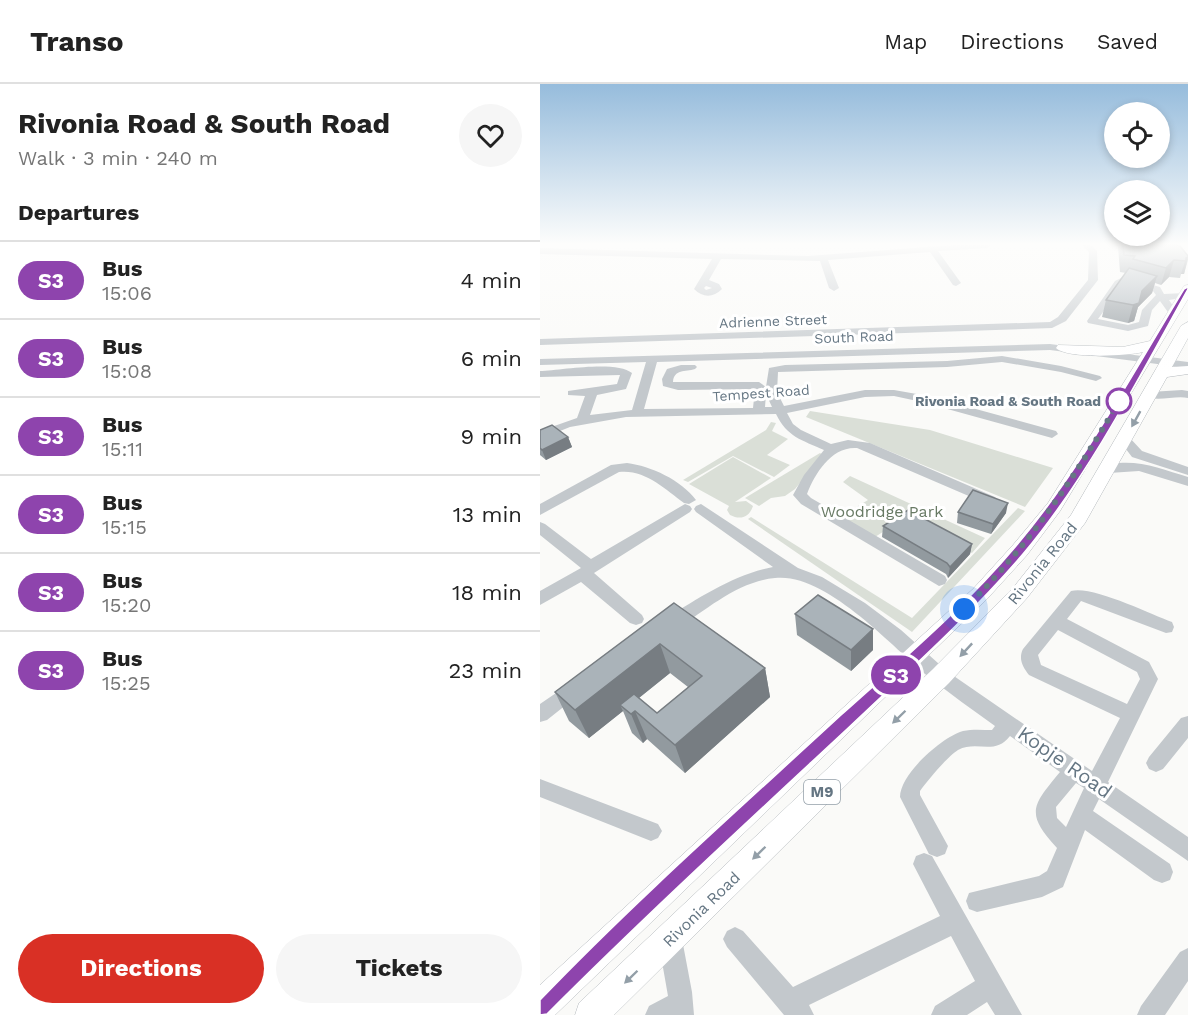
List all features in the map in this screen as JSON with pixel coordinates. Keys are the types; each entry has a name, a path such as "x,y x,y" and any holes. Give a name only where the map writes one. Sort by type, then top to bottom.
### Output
{"main road":[{"name":"Rivonia Road","path":"540,1007 980,594 1040,524 1084,460 1183,299"},
{"name":"Rivonia Road","path":"591,1015 941,676 1020,593 1078,519 1109,469 1186,330"},
{"path":"1186,330 1184,353 1188,360"},
{"path":"1063,348 1128,350 1147,348 1156,343"},
{"path":"1089,351 1126,365 1131,371 1131,382"},
{"path":"1164,367 1188,370"}],"street":[{"name":"Adrienne Street","path":"540,342 1052,325 1062,319 1086,288"},
{"path":"1115,288 1092,321 1128,328 1142,326 1152,300 1161,297 1183,299"},
{"path":"1156,288 1161,297 1170,302 1183,299"},
{"name":"South Road","path":"540,362 952,349 1063,348 1146,359 1164,367 1188,365"},
{"path":"636,414 652,359"},
{"path":"832,449 792,430 771,392 772,372 777,369 947,364 1002,359 1061,369 1096,378"},
{"path":"759,410 761,388 759,385 674,387 666,381 670,371 676,368 763,365"},
{"path":"540,374 617,370 627,373 622,387 572,393"},
{"path":"1150,395 1186,390"},
{"path":"583,419 592,392"},
{"name":"Tempest Road","path":"540,435 556,426 583,419 636,414 780,410 816,405 849,394 889,393 932,399 1052,434"},
{"path":"541,419 556,426"},
{"path":"1125,440 1137,454 1188,471"},
{"path":"939,580 803,498 800,493 803,486 832,449 848,444 865,446 996,502"},
{"path":"1109,469 1130,465 1188,482"},
{"path":"540,510 616,468 624,466 647,470 692,506 793,573"},
{"path":"540,598 692,506"},
{"path":"540,526 588,569"},
{"path":"588,569 587,578 636,619"},
{"path":"654,634 747,579 777,572 793,573"},
{"name":"Kopje Road","path":"793,573 830,588 895,634 941,676 1188,849"},
{"path":"1133,715 1032,667 1029,654 1077,595 1083,594 1166,627"},
{"path":"977,901 1042,886 1055,879 1081,815 1149,679 1146,670 1055,621"},
{"path":"540,714 588,678"},
{"path":"1009,723 997,738 965,739 950,745 909,790 956,921 1009,1015"},
{"path":"1156,763 1188,724"},
{"path":"1069,846 1047,822 1046,804 1075,769"},
{"path":"540,788 651,831"},
{"path":"1081,815 1162,872"},
{"path":"735,939 795,1008 956,921"},
{"path":"658,1015 681,1009 670,939"},
{"path":"1150,1015 1188,960"},
{"path":"944,1015 991,985"}],"green space":[{"path":"810,411 930,430 1053,468 1025,507 806,417"},
{"path":"771,422 776,423 772,431 788,439 767,455 790,465 774,477 733,456 688,482 683,480 766,430"},
{"path":"820,453 823,455 795,489 785,496 771,498 759,506 745,498"},
{"path":"733,457 771,478 735,502 746,501 753,506 747,515 741,518 730,515 727,510 729,506 689,484"},
{"name":"Woodridge Park","path":"850,476 985,538 972,553 906,517 875,537 840,517 868,500 843,482"},
{"path":"1018,508 1025,511 912,632 748,519 751,517 912,618"}],"building":[{"path":"1114,288 1145,288 1139,303 1133,305 1106,300"},
{"path":"552,425 568,437 542,450 540,430"},
{"path":"973,490 1008,503 993,524 958,512"},
{"path":"908,510 972,544 950,567 947,563 883,526"},
{"path":"818,595 873,629 851,650 795,614"},
{"path":"674,603 765,668 675,745 635,711 631,714 620,705 634,694 657,713 702,676 660,644 575,710 555,692"}],"bus line":[{"name":"S3","path":"540,1007 829,738 980,594 1020,550 1054,507 1188,289"}],"place":[{"name":"Rivonia Road & South Road","path":"1119,401"}],"route":[{"path":"964,609 1020,550 1054,507 1119,401"}]}
